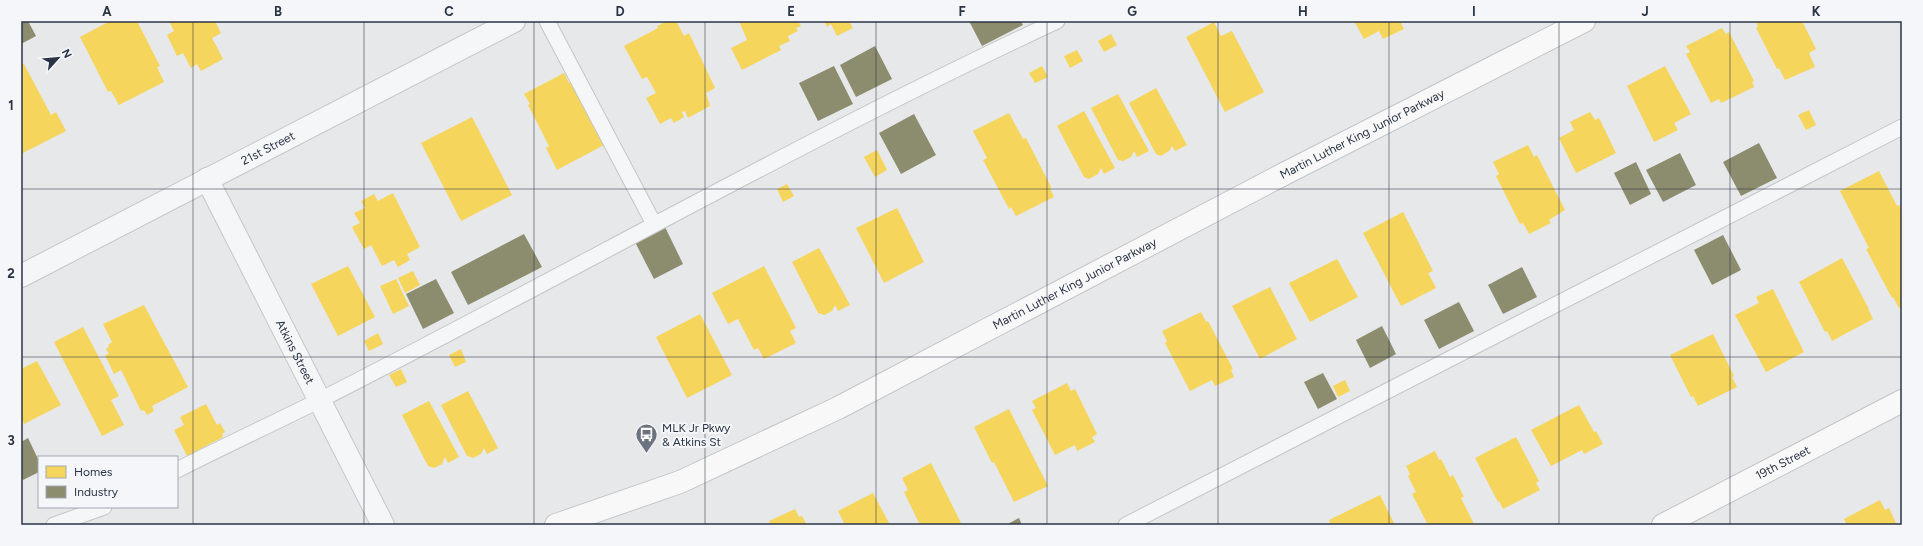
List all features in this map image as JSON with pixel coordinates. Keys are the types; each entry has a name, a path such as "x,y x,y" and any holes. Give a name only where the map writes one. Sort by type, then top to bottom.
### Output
{"main road":[{"name":"Martin Luther King Junior Parkway","path":"556,525 680,482 838,408 1282,175 1584,21"},
{"name":"19th Street","path":"1663,525 1902,401"}],"street":[{"name":"21st Street","path":"21,276 514,21"},
{"name":"Atkins Street","path":"207,179 383,525"}],"lane":[{"path":"547,21 654,224"},
{"path":"178,470 320,400 654,224 980,57 1057,21"},
{"path":"1126,525 1902,127"},
{"path":"54,525 101,508"}],"building: Homes":[{"path":"110,21 137,21 160,66 157,67 164,82 119,105 111,91 108,92 80,37"},
{"path":"169,21 215,21 221,33 212,38 223,59 201,71 197,64 191,68 183,53 177,56 167,35 174,31"},
{"path":"667,21 676,21 684,36 689,33 715,88 706,93 710,106 688,118 685,111 682,112 684,117 674,123 671,118 660,124 646,98 656,93 647,77 642,79 624,46 658,28 657,26"},
{"path":"739,21 798,21 801,26 796,28 798,31 788,36 790,41 779,46 781,50 742,70 731,48 747,40"},
{"path":"824,21 849,21 853,28 837,36 831,24 827,27"},
{"path":"1354,21 1400,21 1404,29 1383,39 1379,31 1364,39"},
{"path":"1756,21 1802,21 1816,49 1809,53 1815,67 1785,80 1779,68 1777,69 1756,28 1758,27"},
{"path":"1214,22 1221,36 1232,31 1264,92 1225,112 1186,37"},
{"path":"1722,28 1726,34 1729,32 1754,81 1752,82 1754,87 1721,103 1719,99 1711,103 1686,54 1690,52 1686,46"},
{"path":"1111,34 1117,45 1104,52 1098,41"},
{"path":"1077,50 1083,61 1070,68 1064,56"},
{"path":"24,64 51,115 56,112 66,131 23,153 21,148 21,65"},
{"path":"1042,66 1048,77 1035,83 1029,73"},
{"path":"1665,66 1691,114 1674,123 1678,130 1654,142 1627,86"},
{"path":"564,73 569,83 571,82 604,145 557,170 546,148 549,146 524,94"},
{"path":"1156,88 1187,145 1175,151 1172,146 1169,151 1161,156 1156,154 1129,103"},
{"path":"1118,94 1149,151 1137,157 1134,151 1131,157 1123,161 1118,160 1091,108"},
{"path":"1809,110 1816,125 1806,130 1798,115"},
{"path":"1084,111 1115,168 1104,174 1101,168 1098,174 1089,179 1084,177 1057,126"},
{"path":"1590,112 1595,120 1599,118 1616,153 1576,173 1559,138 1574,130 1570,122"},
{"path":"1009,113 1023,139 1026,138 1051,187 1050,188 1054,197 1016,216 1011,207 1009,209 983,160 987,158 973,131"},
{"path":"472,117 512,195 461,221 421,143"},
{"path":"1528,145 1534,157 1537,155 1565,210 1549,220 1551,223 1529,234 1523,223 1520,224 1496,176 1499,174 1493,162"},
{"path":"877,150 887,170 875,177 864,157"},
{"path":"1879,171 1897,206 1899,205 1902,210 1902,306 1899,308 1893,297 1892,298 1866,249 1869,248 1840,191"},
{"path":"787,184 794,196 783,202 777,189"},
{"path":"393,193 420,247 407,254 410,260 398,267 394,260 382,266 371,245 364,249 352,227 360,223 354,213 365,208 361,201 374,194 378,201"},
{"path":"897,208 924,262 884,283 856,228"},
{"path":"1403,212 1433,271 1428,273 1436,288 1401,306 1363,233"},
{"path":"819,248 850,305 838,311 835,305 832,311 824,315 818,313 792,262"},
{"path":"1842,258 1873,319 1832,341 1827,331 1825,332 1799,282"},
{"path":"1337,259 1358,297 1310,322 1289,283"},
{"path":"348,266 375,317 338,336 311,284"},
{"path":"764,266 796,328 790,331 796,343 764,359 758,348 754,350 738,319 728,324 712,293"},
{"path":"413,271 420,285 405,293 398,278"},
{"path":"396,279 409,306 393,314 380,286"},
{"path":"1270,287 1297,339 1260,359 1232,306"},
{"path":"1773,289 1804,352 1766,372 1735,315 1759,303 1756,297"},
{"path":"144,305 188,387 152,406 154,411 147,415 144,410 141,411 121,370 114,374 105,355 109,354 106,349 112,342 103,324"},
{"path":"1201,312 1206,322 1208,321 1233,369 1231,370 1234,377 1215,386 1212,380 1190,391 1165,343 1167,341 1162,331"},
{"path":"700,314 732,375 687,398 656,337"},
{"path":"83,327 119,396 111,400 124,425 102,436 54,342"},
{"path":"378,333 383,344 369,351 364,341"},
{"path":"1713,334 1734,376 1732,377 1737,387 1698,406 1693,396 1691,397 1670,355"},
{"path":"461,349 466,362 455,367 449,355"},
{"path":"37,361 61,405 24,424 21,418 21,369"},
{"path":"401,369 407,382 396,387 389,375"},
{"path":"1345,380 1350,391 1338,397 1333,386"},
{"path":"1067,383 1071,391 1075,389 1097,434 1092,437 1095,442 1077,451 1075,445 1055,455 1032,410 1036,408 1032,401"},
{"path":"468,391 498,448 487,454 484,448 481,454 473,458 467,456 441,405"},
{"path":"429,401 459,457 448,463 445,457 442,464 434,468 428,466 402,415"},
{"path":"206,404 217,425 220,423 225,432 222,434 223,437 187,456 174,430 184,425 180,417"},
{"path":"1579,405 1594,432 1596,431 1603,444 1584,454 1582,450 1551,466 1531,430"},
{"path":"1009,409 1048,486 1014,502 974,427"},
{"path":"1516,437 1539,481 1536,483 1540,490 1503,509 1475,458"},
{"path":"1435,451 1450,477 1453,475 1464,497 1461,498 1474,524 1428,525 1412,494 1416,492 1408,476 1410,474 1406,466"},
{"path":"931,463 962,525 920,525 904,492 908,490 902,478"},
{"path":"873,493 890,525 845,525 838,511"},
{"path":"1380,495 1395,525 1331,525 1329,520"},
{"path":"1880,500 1885,510 1889,508 1897,525 1847,525 1844,519"},
{"path":"795,509 799,517 802,516 807,525 771,525 769,521"}],"building: Industry":[{"path":"21,21 28,21 36,36 21,44"},
{"path":"969,21 1021,21 1023,25 982,46"},
{"path":"875,46 892,79 856,97 840,65"},
{"path":"834,66 853,104 818,121 799,83"},
{"path":"914,114 936,155 901,174 879,133"},
{"path":"1759,143 1777,178 1741,196 1723,162"},
{"path":"1680,153 1696,185 1663,202 1646,170"},
{"path":"1636,162 1651,194 1630,205 1614,173"},
{"path":"665,227 683,264 654,279 635,242"},
{"path":"524,234 542,267 468,305 451,272"},
{"path":"1723,235 1741,270 1712,285 1694,250"},
{"path":"1522,267 1537,297 1503,314 1488,285"},
{"path":"436,279 454,313 423,329 406,294"},
{"path":"1459,302 1474,331 1439,349 1424,320"},
{"path":"1382,326 1396,354 1370,368 1356,340"},
{"path":"1323,373 1337,399 1318,409 1304,382"},
{"path":"28,438 38,459 38,472 23,480 21,476 21,442"},
{"path":"1019,518 1022,525 1006,525"}],"place":[{"name":"MLK Jr Pkwy & Atkins St","path":"647,454"}]}
